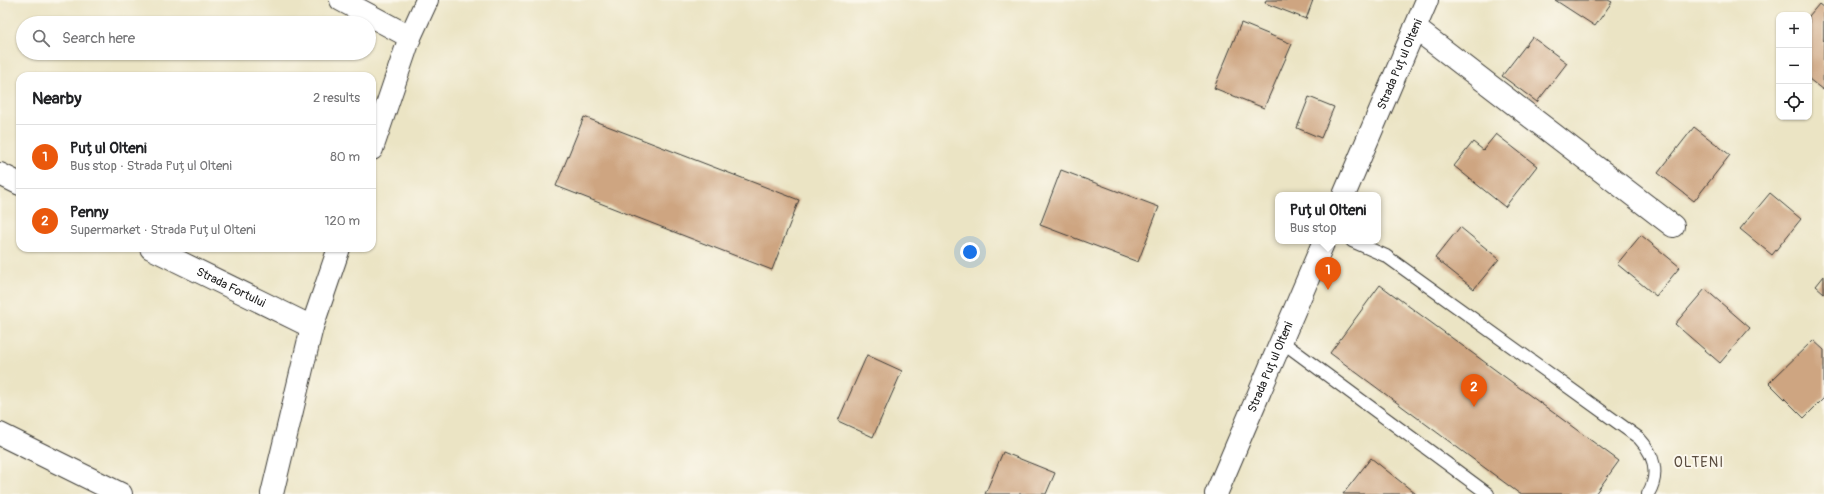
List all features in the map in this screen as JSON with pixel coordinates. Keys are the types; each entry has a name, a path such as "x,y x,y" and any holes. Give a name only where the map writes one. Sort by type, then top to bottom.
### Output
{"street":[{"path":"341,0 372,16"},
{"path":"376,137 410,36 427,0"},
{"name":"Strada Puțul Olteni","path":"1345,192 1427,0"},
{"path":"376,18 410,36"},
{"path":"1415,28 1673,226"},
{"path":"0,174 16,182"},
{"name":"Strada Puțul Olteni","path":"1216,494 1323,244"},
{"name":"Strada Fortului","path":"159,252 312,328"},
{"path":"272,494 312,328 338,252"},
{"path":"0,434 121,494"}],"lane":[{"path":"1359,244 1386,256 1639,438 1648,448 1654,464 1654,480 1650,493"},
{"path":"1281,341 1488,494"}],"building":[{"path":"1266,0 1313,0 1306,19 1265,3"},
{"path":"1555,0 1608,0 1612,2 1595,26"},
{"path":"1819,4 1824,8 1823,90 1812,81 1812,12"},
{"path":"1241,23 1292,44 1264,108 1214,88"},
{"path":"1532,37 1567,63 1537,102 1502,76"},
{"path":"1309,97 1334,107 1321,138 1297,128"},
{"path":"584,117 799,200 772,270 556,186"},
{"path":"1694,127 1730,155 1694,201 1658,173"},
{"path":"1496,134 1537,166 1505,207 1454,166 1473,142 1483,150"},
{"path":"1061,170 1159,207 1138,262 1040,225"},
{"path":"1770,193 1801,219 1772,255 1740,229"},
{"path":"1460,227 1499,259 1474,289 1435,258"},
{"path":"1641,235 1680,267 1656,296 1617,264"},
{"path":"1824,276 1824,293 1816,286"},
{"path":"1380,285 1619,461 1595,494 1520,494 1330,353"},
{"path":"1705,289 1750,328 1720,363 1675,324"},
{"path":"1813,340 1824,350 1824,398 1804,418 1769,383"},
{"path":"867,355 902,371 873,437 838,421"},
{"path":"1003,452 1055,473 1046,494 985,494"},
{"path":"1371,458 1416,494 1343,494"}],"place":[{"name":"Puțul Olteni","path":"1328,290"},
{"name":"Penny","path":"1474,407"}],"district":[{"name":"OLTENI","path":"1699,462"}]}
